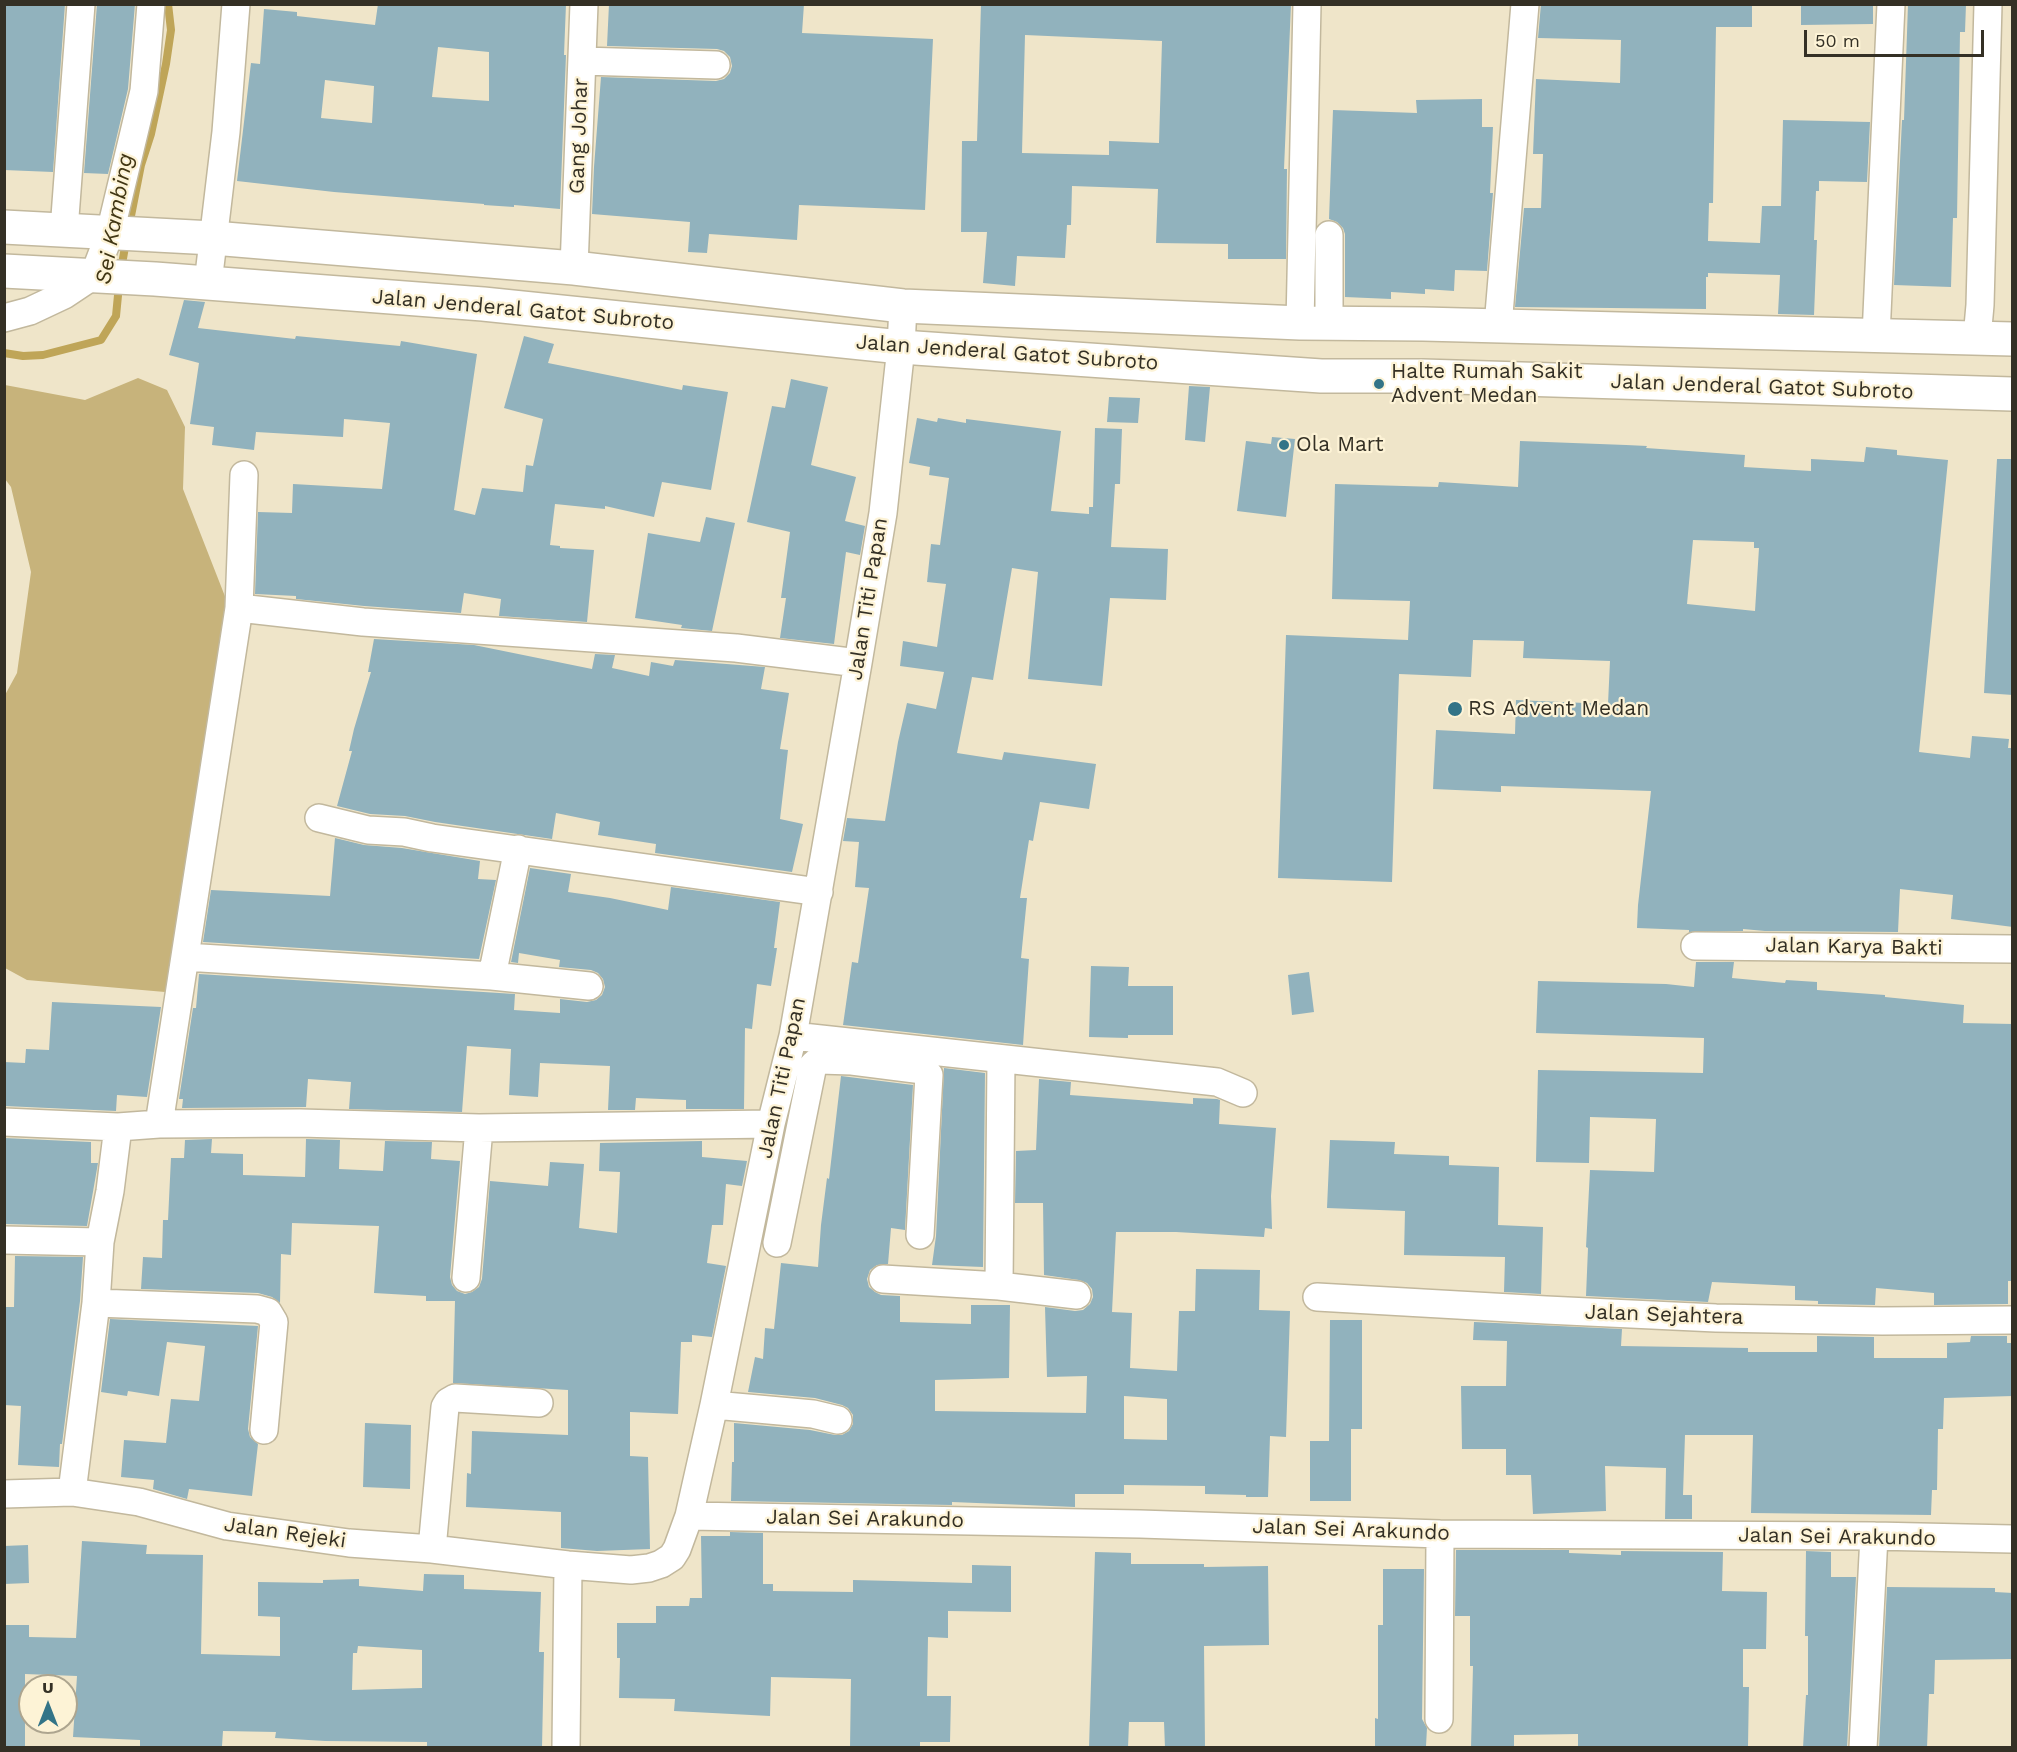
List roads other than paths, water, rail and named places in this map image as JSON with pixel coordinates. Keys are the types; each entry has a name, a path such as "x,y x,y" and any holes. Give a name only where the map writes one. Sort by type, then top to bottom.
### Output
{"main road":[{"name":"Jalan Jenderal Gatot Subroto","path":"4,227 213,238 574,268 903,306 1314,322 2013,339"},
{"name":"Jalan Jenderal Gatot Subroto","path":"4,271 154,279 483,304 901,347 1321,376 1423,376 2013,394"}],"street":[{"path":"63,230 81,4"},
{"path":"4,318 19,315 47,303 97,276 112,233 144,91 151,4"},
{"path":"208,283 226,132 236,4"},
{"name":"Gang Johar","path":"574,268 584,4"},
{"path":"1307,4 1314,322"},
{"path":"1498,326 1525,4"},
{"path":"1876,336 1891,4"},
{"path":"1977,338 1980,305 1988,4"},
{"path":"582,61 716,65"},
{"path":"1314,322 1329,235"},
{"name":"Jalan Titi Papan","path":"568,1565 631,1570 661,1564 672,1557 677,1549 689,1516 770,1130 793,1036 819,892 882,513 901,347 903,306"},
{"path":"159,1124 239,608 244,475"},
{"path":"239,608 363,621 736,648 858,663"},
{"path":"319,818 368,830 404,832 819,892"},
{"path":"492,976 518,849"},
{"name":"Jalan Karya Bakti","path":"1695,946 2013,949"},
{"path":"185,957 492,976 589,986"},
{"path":"793,1036 1217,1082 1243,1093"},
{"path":"999,1286 1001,1059"},
{"path":"777,1244 796,1141 815,1062 819,1060 852,1061 926,1071 930,1078 920,1235"},
{"path":"4,1122 118,1127 159,1124 300,1123 479,1128 770,1130 796,1141"},
{"path":"72,1492 96,1303 100,1242 110,1191 118,1127"},
{"path":"466,1278 479,1128"},
{"path":"4,1240 100,1242"},
{"path":"883,1279 999,1286 1077,1295"},
{"name":"Jalan Sejahtera","path":"1317,1297 1716,1318 1882,1321 2013,1320"},
{"path":"96,1303 257,1308 268,1312 274,1322 264,1430"},
{"path":"432,1549 445,1407 448,1402 455,1398 539,1403"},
{"path":"714,1405 813,1414 838,1420"},
{"name":"Jalan Rejeki","path":"4,1494 72,1492 138,1502 227,1526 350,1543 432,1549 568,1565"},
{"name":"Jalan Sei Arakundo","path":"689,1516 1140,1524 1440,1534 2013,1539"},
{"path":"1439,1719 1440,1534"},
{"path":"1863,1748 1874,1536"},
{"path":"566,1748 568,1565"}],"waterway":[{"name":"Sei Kambing","path":"129,226 141,165 151,134 166,64 171,30 168,4"},
{"name":"Sei Kambing","path":"121,270 126,241"},
{"name":"Sei Kambing","path":"4,353 23,356 43,355 101,340 116,316 119,285"}],"place":[{"name":"Halte Rumah Sakit Advent Medan","path":"1379,384"},
{"name":"Ola Mart","path":"1284,445"},
{"name":"RS Advent Medan","path":"1455,709"}]}
